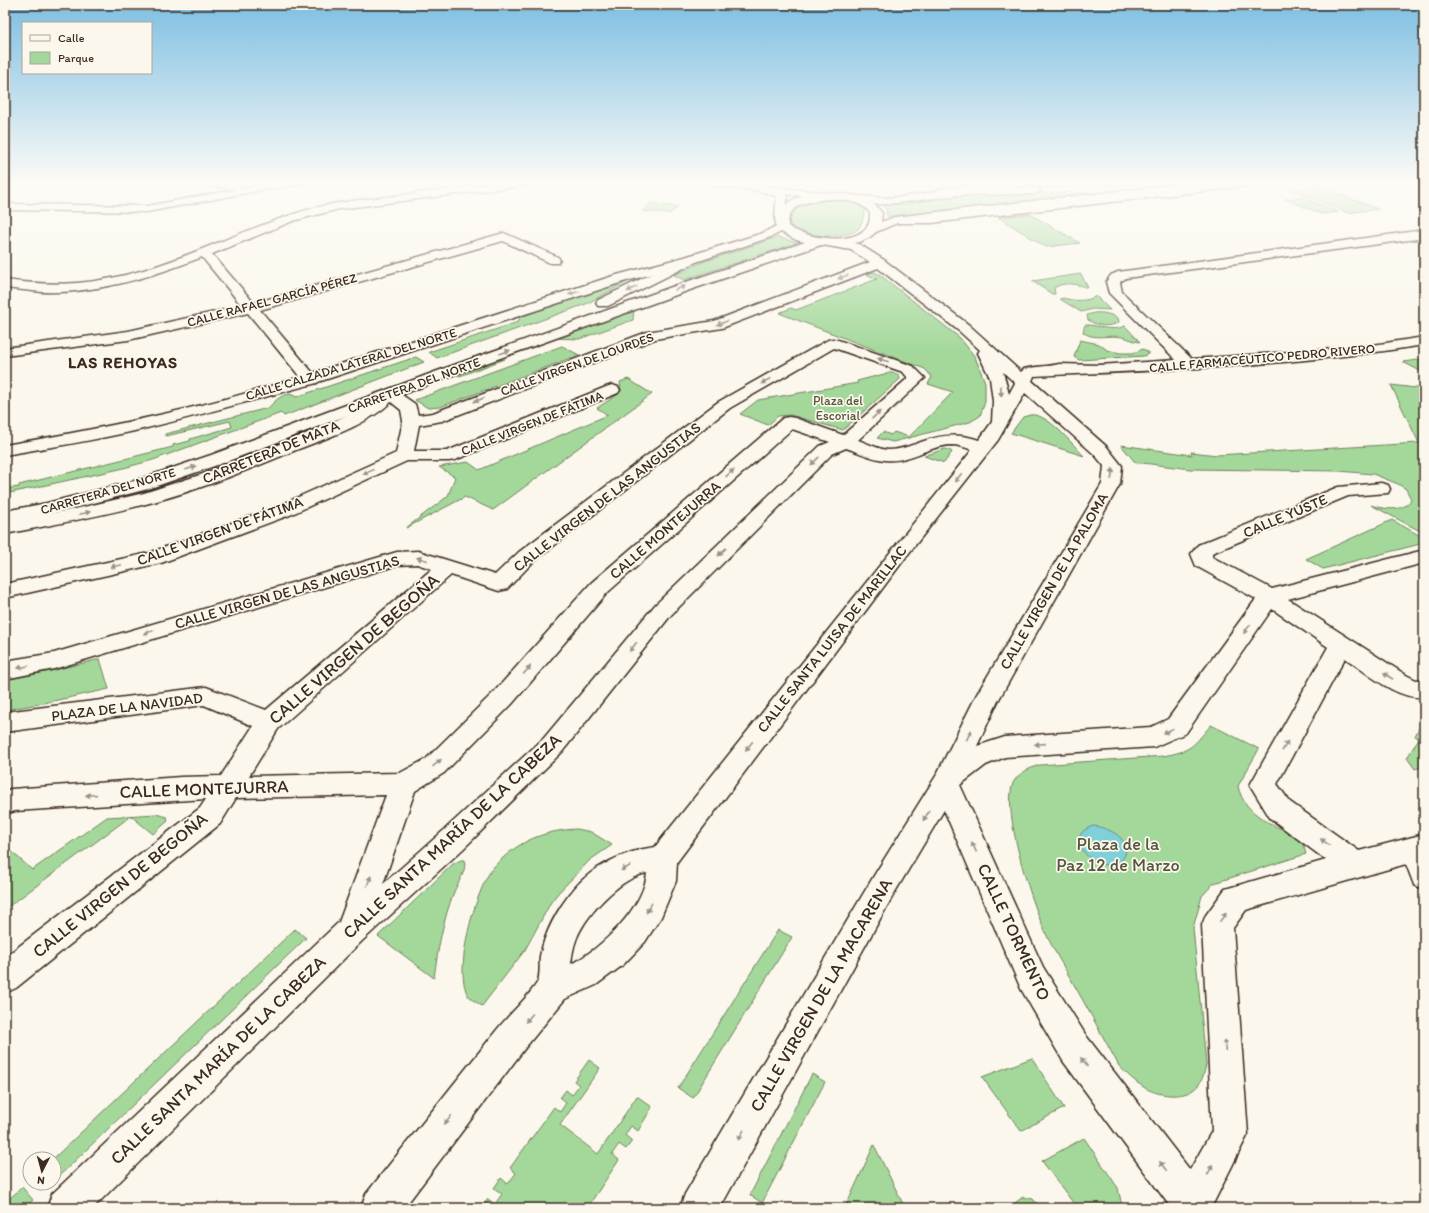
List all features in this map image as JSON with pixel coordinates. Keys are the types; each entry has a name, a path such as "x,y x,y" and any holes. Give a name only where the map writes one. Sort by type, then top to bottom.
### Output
{"street":[{"path":"5,284 18,287 53,288 95,285 156,271 239,239"},
{"name":"CALLE RAFAEL GARCÍA PÉREZ","path":"5,352 68,345 145,332 250,308 498,239"},
{"name":"CALLE RAFAEL GARCÍA PÉREZ","path":"507,239 554,260"},
{"name":"CARRETERA DEL NORTE","path":"5,502 100,481 193,454 579,313 615,298 692,259 756,239"},
{"path":"809,239 855,247 880,263 964,328 1046,403"},
{"path":"820,241 840,241 851,239"},
{"path":"862,239 862,246 867,254"},
{"path":"1188,364 1116,293 1113,282 1116,278 1122,275 1390,239"},
{"name":"CARRETERA DEL NORTE","path":"5,517 48,509 141,484 217,459 390,394 685,287 820,241"},
{"path":"205,253 311,380"},
{"name":"CALLE CALZADA LATERAL DEL NORTE","path":"5,450 75,438 141,424 311,380 611,282 692,259"},
{"name":"CALLE VIRGEN DE LOURDES","path":"411,421 436,417 652,335 716,325 880,263"},
{"name":"CALLE FARMACÉUTICO PEDRO RIVERO","path":"1022,382 1029,372 1099,370 1360,351 1424,341"},
{"name":"CALLE SANTA MARÍA DE LA CABEZA","path":"66,1208 351,931 453,840 553,745 663,610 826,450 847,441 917,378 908,369 832,343 724,405"},
{"name":"CALLE SANTA LUISA DE MARILLAC","path":"980,343 996,370 1001,387 1000,421"},
{"name":"CALLE FARMACÉUTICO PEDRO RIVERO","path":"1000,360 1048,368 1073,370"},
{"name":"CALLE FARMACÉUTICO PEDRO RIVERO","path":"1046,403 1050,386 1065,378 1099,370"},
{"name":"CALLE SANTA LUISA DE MARILLAC","path":"663,858 992,436 1022,382"},
{"name":"CALLE VIRGEN DE FÁTIMA","path":"5,591 154,558 283,511 404,456 449,456 612,390"},
{"path":"390,394 409,408 411,421 404,456"},
{"name":"CARRETERA DE MATA","path":"5,528 75,515 150,497 212,477 324,433 374,409 390,394"},
{"path":"1000,421 1030,405 1046,403"},
{"name":"CALLE VIRGEN DE LA PALOMA","path":"946,783 986,700 1111,484 1113,466 1101,451 1046,403"},
{"name":"CALLE VIRGEN DE LAS ANGUSTIAS","path":"5,670 54,661 385,561 418,557 499,584 526,557 724,405"},
{"name":"CALLE MONTEJURRA","path":"5,803 11,800 228,787 404,784 435,766 503,698 599,588 789,422 884,454 896,455 947,441 958,440 982,447"},
{"name":"CALLE YUSTE","path":"1269,597 1203,561 1201,554 1205,549 1345,491 1381,489"},
{"path":"946,783 974,759 992,749 1154,737 1177,726 1269,597 1424,556"},
{"name":"CALLE VIRGEN DE BEGOÑA","path":"5,977 210,816 269,722 447,567"},
{"path":"1269,597 1397,681 1414,689 1424,688"},
{"path":"1341,645 1263,785 1280,810 1356,866"},
{"name":"PLAZA DE LA NAVIDAD","path":"5,722 206,696 269,722"},
{"name":"CALLE TORMENTO","path":"946,783 1032,978 1075,1049 1191,1207"},
{"name":"CALLE VIRGEN DE LA MACARENA","path":"699,1208 885,882 946,783"},
{"path":"351,931 404,784"},
{"path":"1191,1207 1230,1134 1217,924 1236,899 1356,866 1421,857"},
{"path":"380,1208 514,1036 554,988 585,974 612,954 634,932 650,907 661,881 663,858 637,862 608,877 585,898 566,925 556,956 554,988"}],"green space":[{"path":"773,239 783,239 797,243 684,280 674,275 703,262"},
{"path":"1033,239 1072,239 1080,243 1046,247"},
{"path":"874,272 879,274 960,338 975,357 985,382 985,402 980,416 970,422 893,442 877,438 883,432 891,435 894,432 909,437 953,392 928,384 932,377 925,369 779,313 791,308 796,310 877,279 866,274"},
{"path":"1081,274 1088,288 1075,284 1062,284 1054,288 1055,294 1052,294 1032,281"},
{"path":"625,281 627,282 586,304 437,358 429,352 518,322 521,315"},
{"path":"1096,296 1110,310 1093,309 1081,312 1060,299 1085,300"},
{"path":"634,310 633,320 579,339 553,338"},
{"path":"1094,313 1112,315 1118,318 1119,322 1108,326 1095,324 1088,320 1087,315"},
{"path":"1085,325 1114,329 1125,326 1140,342 1117,336 1097,337 1087,335 1083,332"},
{"path":"1080,340 1099,344 1107,350 1120,353 1133,353 1143,349 1148,352 1148,354 1144,356 1079,360 1074,357"},
{"path":"562,346 579,355 440,407 428,408 415,400"},
{"path":"416,357 424,362 284,416 281,413 153,460 120,469 5,494 5,489 19,487 19,485 173,447 173,445 190,441 190,439 232,427 230,421 166,436 165,434 268,408 277,399 285,395 288,394 296,397"},
{"path":"505,359 460,376 456,374 491,361"},
{"path":"1424,359 1424,373 1403,362"},
{"name":"Plaza del Escorial","path":"892,372 899,375 900,379 843,430 790,415 778,416 768,425 740,414 758,400 858,383 857,381"},
{"path":"628,379 652,394 493,510 465,497 406,528 448,496 455,477 439,467 468,462 479,470 608,415 597,408 617,395 621,391 620,382"},
{"path":"1391,385 1424,389 1424,533 1371,505 1393,509 1404,506 1411,499 1406,489 1398,484 1373,474 1339,471 1190,469 1135,462 1121,445 1192,455 1191,452 1217,455 1419,443"},
{"path":"1037,415 1051,423 1084,456 1011,433 1023,417"},
{"path":"945,449 952,452 944,463 924,456"},
{"path":"1392,520 1424,538 1424,543 1323,569 1306,559"},
{"path":"100,659 109,689 5,710 5,680"},
{"path":"1424,708 1424,766 1415,769 1407,758 1419,738 1415,736 1421,724"},
{"name":"Plaza de la Paz 12 de Marzo","path":"1211,725 1259,749 1238,786 1241,796 1247,805 1262,819 1301,838 1306,854 1214,883 1202,896 1193,928 1206,1064 1202,1078 1196,1088 1188,1093 1169,1095 1156,1093 1145,1088 1134,1081 1119,1066 1048,938 1035,906 1021,861 1011,816 1010,797 1015,779 1025,771 1036,766 1173,754 1186,750 1196,743"},
{"path":"156,814 167,817 168,821 153,834 131,816 5,909 5,855 11,851 32,870 107,817"},
{"path":"577,829 591,832 612,845 590,860 558,893 551,902 525,950 482,1006 469,997 464,986 463,971 464,953 472,915 484,883 496,865 511,851 519,846 537,837 556,831"},
{"path":"464,860 465,868 454,892 447,913 439,945 434,978 378,936 453,864"},
{"path":"295,929 306,938 62,1173 61,1151"},
{"path":"778,930 792,937 693,1098 678,1088"},
{"path":"1032,1058 1064,1108 1021,1131 982,1077"},
{"path":"589,1060 600,1068 560,1125 598,1154 637,1096 652,1107 638,1131 631,1126 625,1135 632,1141 626,1149 619,1144 612,1154 619,1160 587,1208 481,1208 488,1199 495,1204 502,1194 494,1188 501,1178 508,1184 516,1173 510,1168 554,1107 560,1112 566,1103 560,1098 566,1090 572,1095 579,1085 574,1081"},
{"path":"812,1074 825,1082 762,1203 750,1195"},
{"path":"1084,1138 1118,1188 1122,1206 1119,1208 1077,1208 1042,1161"},
{"path":"874,1145 905,1208 845,1208"},
{"path":"22,1187 22,1191 25,1191 33,1200 24,1208 5,1208 5,1203"},
{"path":"1023,1197 1033,1199 1041,1208 1008,1208"}],"water":[{"path":"1093,826 1104,828 1121,838 1126,849 1125,855 1119,863 1108,865 1099,863 1084,852 1080,845 1079,838 1083,831"}],"district":[{"name":"LAS REHOYAS","path":"123,362"}]}
